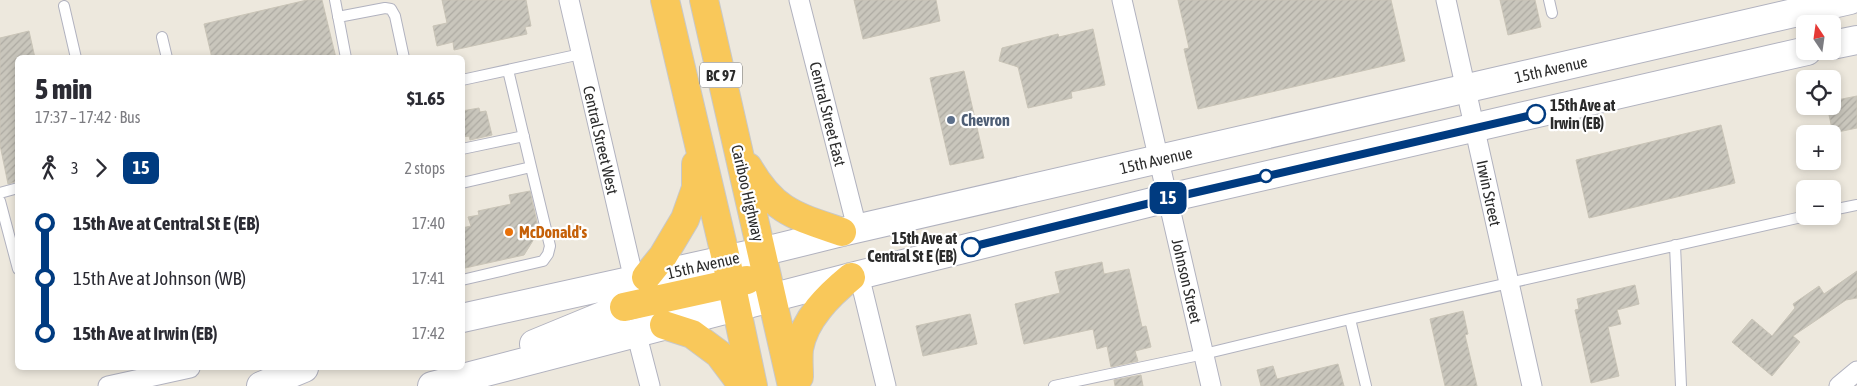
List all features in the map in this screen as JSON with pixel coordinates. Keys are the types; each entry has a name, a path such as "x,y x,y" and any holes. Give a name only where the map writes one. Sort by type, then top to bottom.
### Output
{"highway":[{"name":"BC 97","path":"665,0 753,386"},
{"name":"Cariboo Highway","path":"704,0 792,386"},
{"path":"640,279 663,256 688,211 696,188 696,135"},
{"path":"738,151 764,193 777,204 802,218 849,230"},
{"path":"799,386 800,348 806,331 823,303 855,276"},
{"path":"624,307 730,284"},
{"path":"664,325 692,334 719,354 743,386"}],"main road":[{"name":"15th Avenue","path":"432,386 664,325 730,284 761,252 849,230 1850,0"},
{"path":"1841,43 1857,40"},
{"name":"15th Avenue","path":"465,317 640,279 730,284 772,297 1167,199 1796,54"},
{"path":"473,375 507,356 624,307 640,279"},
{"path":"261,386 299,370"}],"street":[{"name":"Central Street West","path":"569,0 581,54 640,279"},
{"name":"Central Street East","path":"799,0 849,230"},
{"name":"Johnson Street","path":"1122,0 1211,386"},
{"name":"Irwin Street","path":"1446,0 1532,386"},
{"path":"855,276 886,386"},
{"path":"636,332 650,386"},
{"path":"108,386 181,370"},
{"path":"1839,386 1857,371"}],"lane":[{"path":"335,0 345,55"},
{"path":"1549,0 1552,13"},
{"path":"64,6 75,55"},
{"path":"338,16 385,8 391,9 395,16 403,55"},
{"path":"162,37 166,55"},
{"path":"465,79 581,54"},
{"path":"465,279 543,261 548,254 550,246 508,70"},
{"path":"465,148 524,136"},
{"path":"465,182 531,167"},
{"path":"0,192 15,189"},
{"path":"0,201 15,258"},
{"path":"1841,208 1857,205"},
{"path":"1054,386 1204,354 1796,218"},
{"path":"1675,245 1681,386"},
{"path":"1350,319 1366,386"}],"building":[{"path":"307,0 322,0 335,55 211,55 204,24"},
{"path":"442,0 526,0 531,26 525,27 527,34 454,50 453,42 437,46 433,26 447,23"},
{"path":"854,0 936,0 940,21 863,39"},
{"path":"1178,0 1391,0 1405,61 1198,109 1184,49 1189,48"},
{"path":"1500,0 1535,0 1541,27 1508,35"},
{"path":"1093,29 1105,85 1071,92 1072,98 1028,108 1018,67 999,61 1002,48 1058,34 1059,37"},
{"path":"29,31 34,55 15,55 15,182 8,184 0,145 0,38"},
{"path":"964,71 984,158 950,165 930,78"},
{"path":"1857,96 1857,128 1841,131 1841,125 1831,125 1829,115 1841,115 1841,99"},
{"path":"479,108 480,112 486,111 492,135 470,140 469,136 465,137 465,110"},
{"path":"1721,125 1735,183 1589,218 1576,160"},
{"path":"530,191 539,231 524,255 465,268 465,227 471,226 468,217 479,215 478,211 511,204 509,195"},
{"path":"1102,262 1104,274 1129,269 1142,327 1146,326 1151,347 1135,351 1138,361 1111,367 1107,346 1097,349 1093,329 1024,344 1015,304 1060,293 1055,272"},
{"path":"1857,271 1857,298 1846,300 1793,336 1800,342 1772,376 1732,342 1752,319 1772,336 1795,308 1793,304 1819,286 1824,294"},
{"path":"1635,285 1639,304 1617,310 1621,324 1608,327 1619,376 1591,383 1575,310 1579,309 1577,299"},
{"path":"1463,311 1468,334 1465,335 1477,386 1445,386 1430,319"},
{"path":"970,314 977,344 923,356 916,326"},
{"path":"1338,364 1344,386 1261,386 1257,370 1273,366 1277,379"},
{"path":"1141,375 1143,386 1115,386 1114,380"}],"bus line":[{"name":"15","path":"971,247 1167,199 1536,114"}],"place":[{"name":"15th Ave at Irwin (EB)","path":"1536,114"},
{"name":"Chevron","path":"951,120"},
{"name":"McDonald's","path":"509,232"},
{"name":"15th Ave at Central St E (EB)","path":"971,247"}]}
